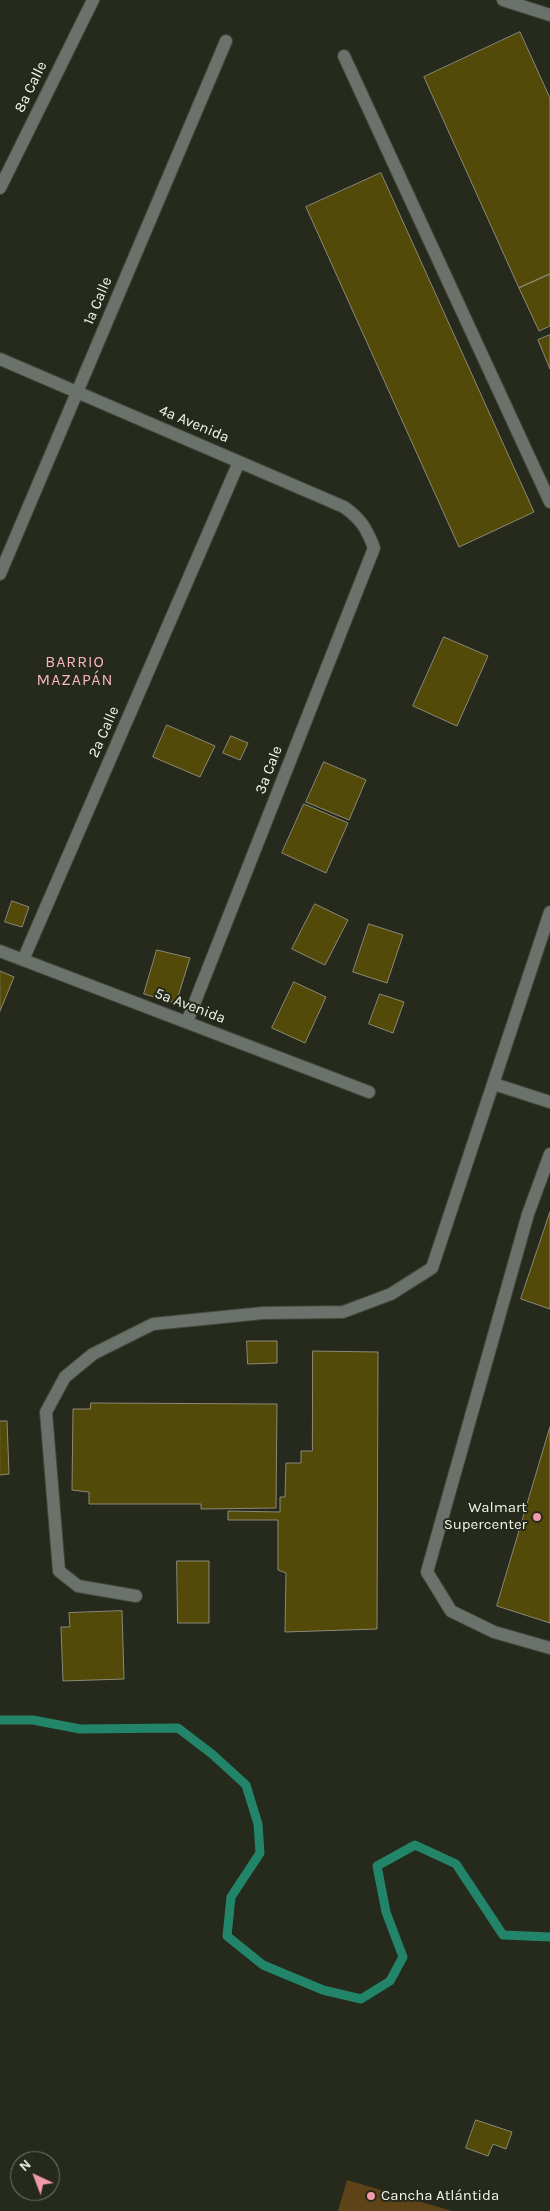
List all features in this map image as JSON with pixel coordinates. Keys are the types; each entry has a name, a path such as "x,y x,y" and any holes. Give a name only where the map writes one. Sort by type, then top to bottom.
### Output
{"street":[{"name":"8a Calle","path":"0,188 92,0"},
{"path":"503,0 550,15"},
{"name":"1a Calle","path":"0,574 226,41"},
{"path":"344,56 550,502"},
{"name":"4a Avenida","path":"0,359 344,507 359,518 368,530"},
{"name":"2a Calle","path":"23,960 239,462"},
{"name":"3a Cale","path":"187,1022 374,548 368,530"},
{"path":"136,1596 78,1586 59,1571 46,1412 65,1377 93,1354 152,1324 263,1313 342,1312 391,1294 432,1268 550,912"},
{"name":"5a Avenida","path":"0,951 369,1092"},
{"path":"494,1084 550,1102"},
{"path":"550,1154 528,1214 427,1572 451,1611 494,1632 550,1648"}],"shaded area":[{"name":"Cancha Atlántida","path":"347,2180 452,2211 338,2211"}],"building":[{"path":"520,32 550,98 550,274 519,288 424,77"},
{"path":"381,173 534,512 459,547 306,207"},
{"path":"550,274 550,326 539,331 519,288"},
{"path":"550,335 550,369 538,340"},
{"path":"444,637 488,656 457,726 413,706"},
{"path":"167,725 215,746 200,777 153,757"},
{"path":"231,736 248,743 240,760 223,753"},
{"path":"324,762 366,780 349,820 306,802"},
{"path":"304,804 348,823 326,873 282,853"},
{"path":"12,901 29,907 22,927 5,922"},
{"path":"315,904 348,920 325,965 292,949"},
{"path":"369,924 403,935 387,983 353,972"},
{"path":"157,950 190,958 176,1003 144,994"},
{"path":"0,971 14,977 0,1011"},
{"path":"294,982 326,997 305,1043 272,1028"},
{"path":"380,994 404,1002 393,1033 369,1024"},
{"path":"550,1212 550,1309 521,1299"},
{"path":"247,1341 277,1341 277,1363 248,1364"},
{"path":"313,1351 378,1352 377,1629 285,1632 286,1573 278,1570 278,1520 228,1520 228,1511 280,1512 280,1497 285,1497 286,1463 301,1463 301,1451 312,1451"},
{"path":"91,1403 277,1404 276,1508 201,1509 201,1504 89,1504 89,1492 72,1490 73,1409 90,1409"},
{"path":"0,1421 7,1421 9,1474 0,1475"},
{"name":"Walmart Supercenter","path":"550,1427 550,1623 497,1606"},
{"path":"177,1561 209,1561 209,1623 178,1623"},
{"path":"122,1611 124,1679 63,1681 61,1627 70,1627 69,1613"},
{"path":"476,2120 512,2132 506,2149 493,2144 488,2156 466,2148"}],"waterway":[{"path":"0,1720 33,1720 80,1729 178,1728 212,1754 246,1785 258,1824 260,1853 231,1897 227,1936 263,1965 323,1990 361,1999 390,1981 403,1957 386,1912 377,1866 415,1845 456,1864 503,1935 550,1937"}],"place":[{"name":"Walmart Supercenter","path":"537,1517"},
{"name":"Cancha Atlántida","path":"371,2196"}],"district":[{"name":"BARRIO MAZAPÁN","path":"75,671"}]}
